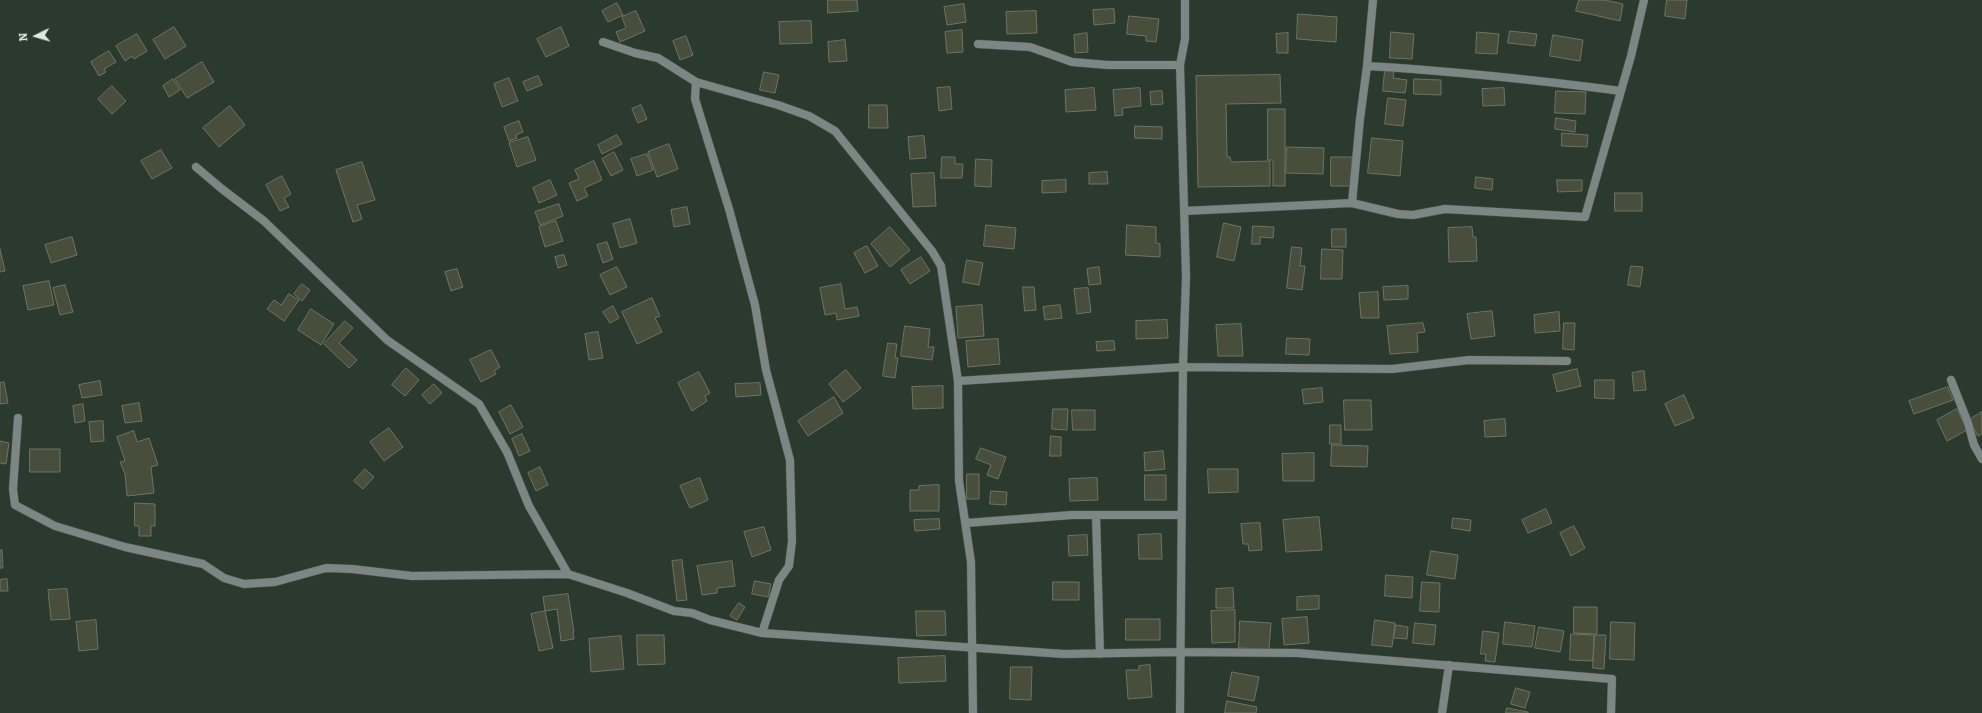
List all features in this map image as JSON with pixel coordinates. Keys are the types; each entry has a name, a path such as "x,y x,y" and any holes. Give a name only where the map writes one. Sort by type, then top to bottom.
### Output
{"street":[{"path":"1180,713 1183,367 1186,277 1180,65 1184,39 1185,0"},
{"path":"1352,203 1373,0"},
{"path":"1184,211 1352,203 1398,214 1413,215 1445,209 1586,217 1621,91 1644,0"},
{"path":"603,42 635,53 658,58 696,82 778,105 809,116 834,131 932,251 941,266 958,381 959,481 971,562 973,713"},
{"path":"978,44 1030,47 1072,62 1108,65 1180,65"},
{"path":"1367,66 1536,80 1621,91"},
{"path":"696,82 694,99 729,209 753,298 766,370 790,460 792,541 788,566 779,580 762,633"},
{"path":"196,167 264,221 387,340 479,404 507,452 529,506 568,574"},
{"path":"958,381 1183,367 1392,369 1469,360 1567,361"},
{"path":"1951,380 1968,423 1974,445 1982,459"},
{"path":"18,418 13,489 15,505 55,526 125,548 203,564 224,578 244,584 275,582 326,568 352,569 412,576 568,574 627,593 674,611 692,613 710,620 762,633 913,643 973,649 1064,654 1180,652 1297,653 1612,679 1611,713"},
{"path":"966,523 1072,515 1182,515"},
{"path":"1096,515 1100,654"},
{"path":"1442,713 1449,665"}],"building":[{"path":"828,0 857,0 858,11 828,13"},
{"path":"1579,0 1605,0 1623,4 1620,21 1576,11"},
{"path":"1667,0 1687,0 1685,19 1665,16"},
{"path":"617,3 623,15 608,22 602,11"},
{"path":"964,4 966,22 947,25 944,7"},
{"path":"1114,9 1115,23 1094,25 1093,10"},
{"path":"636,11 645,31 620,42 616,32 626,28 622,17"},
{"path":"1036,11 1037,33 1007,34 1006,12"},
{"path":"1298,14 1337,17 1336,42 1297,39"},
{"path":"1129,16 1159,19 1156,42 1146,41 1146,36 1127,34"},
{"path":"811,21 812,43 780,44 779,22"},
{"path":"174,27 186,46 165,59 153,40"},
{"path":"561,27 569,46 546,57 537,39"},
{"path":"962,30 963,52 947,53 945,32"},
{"path":"1510,31 1537,34 1535,46 1508,43"},
{"path":"1391,32 1414,34 1412,59 1390,58"},
{"path":"1477,32 1499,34 1497,54 1476,53"},
{"path":"1087,33 1088,52 1075,53 1074,35"},
{"path":"1288,33 1288,53 1277,53 1276,34"},
{"path":"137,34 147,51 134,59 132,56 125,61 116,46"},
{"path":"1553,35 1583,40 1580,61 1550,56"},
{"path":"686,36 693,55 680,60 673,41"},
{"path":"845,40 847,61 829,62 828,42"},
{"path":"109,51 116,62 104,69 106,72 99,76 91,62"},
{"path":"202,62 214,82 187,98 175,79"},
{"path":"1385,71 1394,72 1393,78 1407,80 1405,93 1383,91"},
{"path":"764,72 779,75 775,93 760,90"},
{"path":"1280,75 1281,103 1226,104 1227,157 1230,157 1231,162 1270,161 1270,186 1198,187 1196,76"},
{"path":"538,76 542,85 527,91 523,82"},
{"path":"509,78 518,101 502,107 494,84"},
{"path":"173,79 180,90 169,97 163,86"},
{"path":"1414,79 1441,80 1441,95 1414,94"},
{"path":"112,86 126,101 112,114 98,99"},
{"path":"950,87 952,109 939,111 937,88"},
{"path":"1094,88 1096,110 1066,112 1065,90"},
{"path":"1140,88 1141,106 1122,108 1123,115 1115,116 1113,90"},
{"path":"1504,88 1505,105 1483,106 1482,89"},
{"path":"1162,91 1163,104 1151,105 1150,92"},
{"path":"1556,91 1586,92 1585,114 1555,113"},
{"path":"1388,98 1406,100 1403,126 1385,124"},
{"path":"641,105 647,119 638,123 632,109"},
{"path":"869,105 887,105 888,128 869,128"},
{"path":"230,106 245,125 219,147 203,128"},
{"path":"1268,109 1285,109 1285,186 1273,186 1273,160 1268,160"},
{"path":"1556,118 1576,121 1575,132 1555,129"},
{"path":"519,121 523,132 516,135 517,138 509,141 504,127"},
{"path":"1135,126 1162,127 1162,139 1135,138"},
{"path":"1562,133 1588,135 1587,147 1562,146"},
{"path":"617,135 622,144 602,154 598,145"},
{"path":"924,136 926,158 910,159 908,137"},
{"path":"528,137 536,160 517,167 509,143"},
{"path":"1372,138 1403,141 1400,176 1368,173"},
{"path":"669,144 678,169 657,177 648,152"},
{"path":"1287,147 1324,148 1323,174 1286,173"},
{"path":"161,150 172,168 152,179 141,161"},
{"path":"614,152 623,170 611,176 602,159"},
{"path":"647,154 653,170 637,176 631,159"},
{"path":"942,157 955,157 955,164 963,164 962,178 941,178"},
{"path":"1331,157 1352,157 1352,186 1331,186"},
{"path":"976,159 992,160 991,187 975,186"},
{"path":"594,161 602,180 584,188 588,196 577,201 569,183 579,179 575,170"},
{"path":"362,162 375,200 357,205 362,219 353,222 336,170"},
{"path":"1107,172 1108,184 1089,184 1089,173"},
{"path":"934,173 936,206 913,207 911,174"},
{"path":"282,176 291,194 284,198 289,207 280,211 266,185"},
{"path":"1476,177 1493,179 1492,190 1475,188"},
{"path":"550,180 557,195 539,203 533,188"},
{"path":"1066,180 1066,192 1042,193 1042,181"},
{"path":"1557,180 1582,180 1582,191 1558,192"},
{"path":"1615,193 1642,193 1642,211 1615,211"},
{"path":"559,204 563,216 540,225 535,212"},
{"path":"687,207 690,224 674,227 671,210"},
{"path":"630,219 637,243 620,248 613,224"},
{"path":"556,221 563,241 545,247 539,227"},
{"path":"1224,223 1241,227 1234,261 1217,257"},
{"path":"986,225 1016,228 1014,249 984,246"},
{"path":"1127,225 1156,227 1156,243 1160,244 1160,257 1126,255"},
{"path":"1253,226 1274,227 1273,238 1260,237 1260,244 1252,244"},
{"path":"890,227 910,250 890,267 871,244"},
{"path":"1472,227 1473,237 1476,237 1477,261 1449,262 1448,228"},
{"path":"1332,229 1346,229 1346,247 1332,247"},
{"path":"72,237 77,255 51,263 45,245"},
{"path":"607,242 613,259 603,263 597,245"},
{"path":"867,246 878,266 865,273 854,253"},
{"path":"1292,247 1302,248 1300,266 1305,266 1302,290 1287,288"},
{"path":"0,249 5,271 0,272"},
{"path":"1322,249 1343,250 1342,279 1321,279"},
{"path":"564,255 567,265 558,268 555,257"},
{"path":"921,257 930,271 910,284 901,270"},
{"path":"967,260 983,263 979,285 963,282"},
{"path":"1631,266 1643,267 1640,287 1628,285"},
{"path":"617,267 627,287 610,295 600,275"},
{"path":"1099,267 1101,284 1089,285 1087,269"},
{"path":"457,269 463,287 451,291 445,272"},
{"path":"49,281 54,305 28,310 23,286"},
{"path":"302,284 310,290 302,301 294,294"},
{"path":"841,284 845,309 857,307 859,316 837,320 836,313 825,315 820,288"},
{"path":"65,285 73,312 60,315 53,288"},
{"path":"1408,286 1408,299 1384,300 1383,287"},
{"path":"1023,287 1034,287 1036,310 1025,311"},
{"path":"1088,288 1091,312 1077,314 1074,289"},
{"path":"1378,292 1379,318 1361,318 1359,293"},
{"path":"289,294 299,300 284,321 267,309 274,300 281,305"},
{"path":"652,298 660,316 655,318 662,332 637,344 622,312"},
{"path":"982,305 984,336 958,338 956,307"},
{"path":"1060,305 1062,318 1045,320 1043,307"},
{"path":"613,306 619,318 610,323 603,312"},
{"path":"311,309 334,324 321,345 298,330"},
{"path":"1492,311 1495,336 1471,339 1467,314"},
{"path":"1559,312 1560,331 1535,333 1534,315"},
{"path":"1167,320 1168,338 1136,339 1136,321"},
{"path":"345,321 353,328 339,343 357,360 349,368 324,344"},
{"path":"1423,323 1425,332 1417,333 1418,352 1390,354 1387,326"},
{"path":"1564,323 1575,323 1574,350 1563,349"},
{"path":"1241,324 1243,356 1218,356 1216,325"},
{"path":"905,326 930,329 928,347 934,347 932,360 901,356"},
{"path":"598,332 603,358 589,360 585,334"},
{"path":"1287,338 1310,339 1309,355 1286,354"},
{"path":"998,339 1000,364 968,367 966,341"},
{"path":"1114,341 1115,350 1097,351 1096,342"},
{"path":"888,343 897,344 895,358 898,358 895,378 883,376"},
{"path":"491,350 500,367 494,371 496,374 481,382 470,360"},
{"path":"406,368 419,380 405,396 392,385"},
{"path":"1577,369 1581,386 1557,392 1553,375"},
{"path":"846,370 861,388 843,402 829,384"},
{"path":"1644,371 1646,390 1634,391 1632,373"},
{"path":"699,372 710,393 705,396 707,401 692,411 678,383"},
{"path":"1595,380 1614,380 1614,399 1595,398"},
{"path":"100,381 102,395 82,398 79,385"},
{"path":"4,382 8,403 0,404 0,383"},
{"path":"760,383 761,395 736,397 735,384"},
{"path":"434,384 442,393 430,404 422,395"},
{"path":"943,386 943,408 913,409 912,387"},
{"path":"1948,387 1953,400 1914,414 1909,401"},
{"path":"1322,388 1323,402 1304,404 1302,390"},
{"path":"1684,395 1694,418 1675,426 1665,404"},
{"path":"834,397 843,413 808,436 798,421"},
{"path":"1344,400 1371,400 1372,430 1345,430"},
{"path":"139,403 142,421 125,423 122,406"},
{"path":"83,404 85,421 75,423 73,406"},
{"path":"511,405 523,427 510,434 499,412"},
{"path":"1053,409 1068,409 1067,430 1052,429"},
{"path":"1957,409 1967,430 1947,441 1937,420"},
{"path":"1072,410 1095,410 1095,430 1073,430"},
{"path":"1982,412 1982,434 1978,436 1969,420"},
{"path":"1505,419 1506,436 1485,437 1484,421"},
{"path":"103,421 104,441 91,442 89,422"},
{"path":"1330,425 1341,425 1341,444 1330,444"},
{"path":"389,428 403,447 384,461 370,442"},
{"path":"134,431 137,442 149,438 158,465 151,467 154,493 127,496 125,474 120,462 125,461 117,437"},
{"path":"522,434 530,451 519,456 512,439"},
{"path":"1051,436 1061,437 1061,456 1050,456"},
{"path":"0,441 9,443 6,464 0,463"},
{"path":"1332,445 1368,446 1367,467 1331,466"},
{"path":"981,448 1006,457 998,479 987,475 991,465 976,459"},
{"path":"30,449 60,449 60,472 30,472"},
{"path":"1163,451 1165,469 1145,471 1144,453"},
{"path":"1314,453 1314,481 1283,481 1282,454"},
{"path":"540,467 548,485 536,491 528,473"},
{"path":"365,469 374,477 363,489 354,481"},
{"path":"1208,469 1238,469 1238,492 1209,493"},
{"path":"967,474 979,474 979,499 967,499"},
{"path":"1145,475 1166,475 1166,500 1145,500"},
{"path":"700,478 708,500 690,508 680,486"},
{"path":"1097,478 1098,500 1070,501 1069,479"},
{"path":"939,485 939,511 910,511 910,490 919,490 919,486"},
{"path":"991,491 1007,492 1006,505 990,504"},
{"path":"135,503 155,504 155,526 151,526 151,536 139,536 139,526 135,526"},
{"path":"1546,509 1552,523 1528,533 1522,520"},
{"path":"1319,517 1322,550 1286,552 1283,520"},
{"path":"1453,518 1471,520 1470,531 1452,528"},
{"path":"939,519 940,529 915,531 914,520"},
{"path":"1260,523 1262,550 1249,551 1248,544 1243,544 1241,524"},
{"path":"1574,526 1585,548 1571,556 1560,533"},
{"path":"764,527 771,550 752,557 744,532"},
{"path":"1161,534 1162,559 1139,559 1138,535"},
{"path":"1087,535 1088,555 1069,556 1068,536"},
{"path":"2,550 3,568 0,568 0,551"},
{"path":"1431,551 1458,555 1455,579 1427,575"},
{"path":"682,560 687,600 677,601 672,561"},
{"path":"732,561 735,586 717,588 717,593 702,595 697,566"},
{"path":"1386,575 1413,577 1412,598 1385,596"},
{"path":"7,579 8,591 0,591 0,580"},
{"path":"755,581 771,584 768,597 752,594"},
{"path":"1053,582 1079,582 1079,600 1053,600"},
{"path":"1422,582 1440,583 1439,612 1420,611"},
{"path":"1233,588 1234,608 1216,608 1216,589"},
{"path":"67,589 70,619 51,620 48,590"},
{"path":"568,594 574,639 561,641 557,609 545,611 543,597"},
{"path":"1319,596 1319,609 1297,610 1297,597"},
{"path":"739,603 745,607 737,620 730,616"},
{"path":"1574,607 1597,607 1597,634 1574,633"},
{"path":"1235,610 1235,642 1212,643 1211,611"},
{"path":"545,611 553,648 539,651 531,614"},
{"path":"916,611 945,611 946,635 917,636"},
{"path":"1307,617 1309,643 1284,645 1282,619"},
{"path":"1126,619 1160,619 1160,640 1126,640"},
{"path":"96,620 98,649 79,651 76,622"},
{"path":"1375,620 1395,623 1392,647 1372,645"},
{"path":"1240,621 1271,623 1269,649 1239,648"},
{"path":"1505,622 1535,626 1532,647 1503,644"},
{"path":"1611,622 1635,623 1634,660 1610,659"},
{"path":"1415,623 1436,625 1434,645 1413,643"},
{"path":"1396,625 1408,627 1407,639 1394,638"},
{"path":"1539,627 1564,631 1560,652 1535,648"},
{"path":"1483,631 1499,633 1495,662 1485,661 1486,654 1481,654"},
{"path":"1571,634 1594,635 1593,661 1570,660"},
{"path":"637,635 664,635 665,664 638,665"},
{"path":"1595,635 1606,635 1604,669 1593,668"},
{"path":"621,636 624,669 591,672 589,639"},
{"path":"945,656 946,681 899,683 898,658"},
{"path":"1150,665 1152,697 1128,699 1126,670 1139,670 1139,666"},
{"path":"1011,667 1032,667 1031,700 1010,699"},
{"path":"1232,672 1259,677 1254,701 1228,696"},
{"path":"1516,688 1530,692 1525,708 1511,704"},
{"path":"1227,701 1257,707 1256,713 1225,713"},
{"path":"1507,708 1528,712 1528,713 1506,713"}]}
